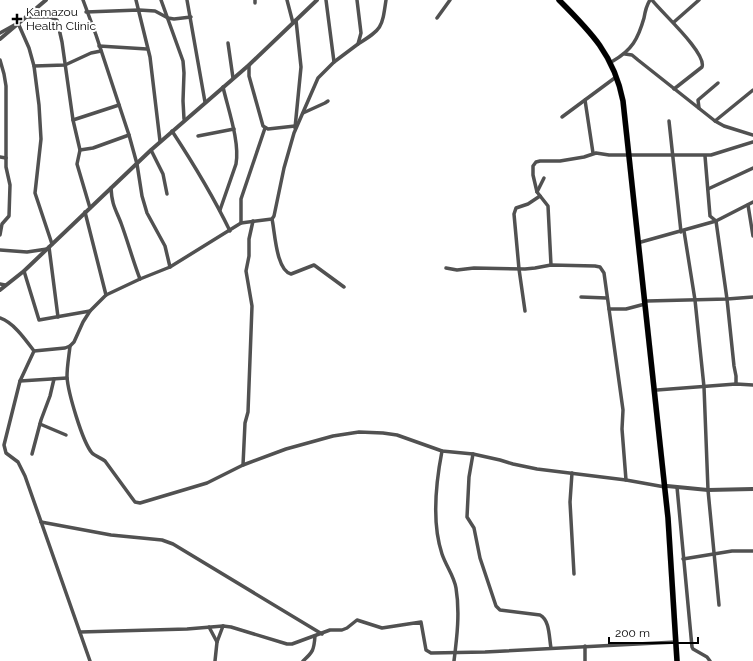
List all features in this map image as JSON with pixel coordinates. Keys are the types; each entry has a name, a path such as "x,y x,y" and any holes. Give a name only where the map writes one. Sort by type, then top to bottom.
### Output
{"main road":[{"path":"560,0 589,30 599,43 611,64 623,101 641,242 646,303"},
{"path":"564,0 589,25 606,49 613,61 624,94 670,518 680,661"},
{"path":"654,375 657,390 666,487 677,661"}],"street":[{"path":"0,39 46,0"},
{"path":"83,0 129,135 137,164 142,196 147,213 165,246 170,267"},
{"path":"136,0 150,57 160,141"},
{"path":"160,0 184,64 184,120"},
{"path":"188,0 194,47 205,102"},
{"path":"287,0 295,22 300,67 294,133 272,219 277,254 286,272 291,274 314,265 344,287"},
{"path":"0,290 24,271 160,141 249,65 317,0"},
{"path":"326,0 334,62"},
{"path":"358,0 361,33 358,44"},
{"path":"294,133 318,78 334,62 376,33 380,28 386,0"},
{"path":"437,18 450,0"},
{"path":"613,61 625,54 636,40 640,33 647,6 651,0 674,22 691,44 703,64 702,67 674,89"},
{"path":"674,22 699,0"},
{"path":"86,12 139,10 154,11 168,18 174,19 191,17"},
{"path":"26,17 50,17 57,20 62,42 73,120 80,150 77,164 90,208"},
{"path":"0,33 18,23"},
{"path":"18,23 29,48 34,66 39,105 41,139 35,193 50,246 58,316"},
{"path":"228,43 233,78"},
{"path":"99,46 147,49"},
{"path":"34,66 65,65 91,53 101,51"},
{"path":"625,54 632,55 715,121 724,126 752,134 753,130"},
{"path":"0,60 6,86 6,167 10,185 9,217 2,221 0,235"},
{"path":"241,223 241,200 265,128 263,126 249,76 249,65"},
{"path":"562,117 616,77"},
{"path":"699,108 698,100 718,83"},
{"path":"220,210 237,158 234,129 223,87"},
{"path":"715,121 753,90"},
{"path":"585,100 593,153"},
{"path":"303,113 328,101"},
{"path":"73,120 119,104"},
{"path":"669,120 682,231 695,300 704,387 708,490 719,605"},
{"path":"265,128 295,126"},
{"path":"198,136 234,129"},
{"path":"172,131 220,210 230,231"},
{"path":"80,150 93,148 129,135"},
{"path":"551,264 548,206 537,192 532,170 536,162 560,161 584,157 593,153 609,155 705,156 753,142"},
{"path":"151,150 163,174 167,194"},
{"path":"705,156 708,202 710,216 716,221 727,299 736,384"},
{"path":"0,157 6,158"},
{"path":"708,189 753,168"},
{"path":"537,192 544,178"},
{"path":"111,188 114,208 121,223 140,279"},
{"path":"525,311 519,269 514,214 516,208 528,204 540,196"},
{"path":"641,242 716,221 753,202"},
{"path":"748,205 753,236"},
{"path":"85,212 106,295"},
{"path":"34,351 65,348 70,346 74,342 90,311 106,295 170,267 241,223 252,220 272,219"},
{"path":"243,465 245,423 248,412 252,306 246,271 249,256 249,239 252,220"},
{"path":"0,250 27,252 50,246"},
{"path":"446,268 457,270 479,268 519,269 535,268 551,264 600,267 604,272 623,410 622,431 626,480"},
{"path":"24,271 37,318 41,320 90,311"},
{"path":"0,284 5,285"},
{"path":"581,297 607,298"},
{"path":"609,309 626,309 646,303 753,297"},
{"path":"0,318 22,335 34,351"},
{"path":"70,346 67,378 80,427 93,454 99,456 105,461 135,502 140,503 208,483 243,465 286,449 333,436 359,432 397,435 442,451 473,454 513,464 666,487 708,490 753,490"},
{"path":"34,351 20,381 7,431 4,449 6,453 22,467 90,661"},
{"path":"20,381 67,378"},
{"path":"32,454 54,379"},
{"path":"657,390 753,384"},
{"path":"40,424 66,435"},
{"path":"442,451 438,476 438,530 442,554 456,586 458,613 454,661"},
{"path":"473,454 469,477 467,517 474,528 480,558 496,606 500,610 504,611 543,616 547,623 551,648"},
{"path":"572,473 570,502 574,574"},
{"path":"677,487 692,647 708,657 710,661"},
{"path":"41,522 111,534 162,540 173,544 322,634"},
{"path":"683,559 732,551 753,551"},
{"path":"80,632 223,626 231,627 287,644 296,643 330,630 342,630 357,620 376,627 386,628 420,622 422,624 425,646 428,652 676,642"},
{"path":"215,661 217,642 223,626"},
{"path":"209,627 217,642"},
{"path":"303,661 311,654 314,648 315,636"},
{"path":"585,646 585,661"}],"place":[{"name":"Kamazou Health Clinic","path":"17,19"}]}
